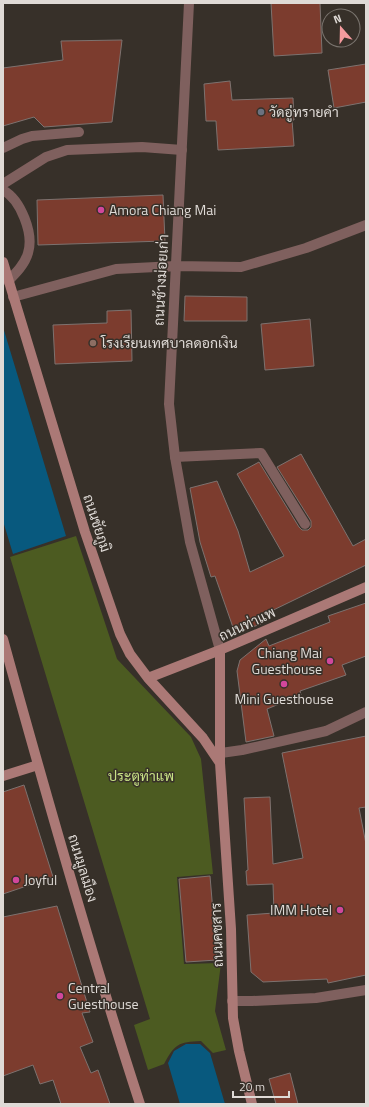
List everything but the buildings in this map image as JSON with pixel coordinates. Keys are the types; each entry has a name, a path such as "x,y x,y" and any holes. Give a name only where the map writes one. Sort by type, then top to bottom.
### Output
{"main road":[{"name":"ถนนชัยภูมิ","path":"3,262 85,532 120,634 130,654 148,678 220,758"},
{"name":"ถนนท่าแพ","path":"220,758 220,650 366,586"},
{"name":"ถนนมูลเมือง","path":"3,639 38,765 120,1044 140,1104"},
{"path":"148,678 220,650"},
{"name":"ถนนคชสาร","path":"220,758 231,929 232,1001 234,1024 239,1052 252,1104"},
{"path":"3,776 38,765"}],"street":[{"name":"ถนนช้างม่อยเก่า","path":"189,3 169,404 175,457 190,542 220,650"},
{"path":"3,148 32,136 79,132"},
{"path":"3,184 46,157 67,150 142,147 182,150"},
{"path":"3,190 8,193 18,205 24,218 30,242 28,254 24,263 8,281"},
{"path":"13,297 116,269 176,266 241,267 306,248 366,225"},
{"path":"175,457 261,453 305,524"},
{"path":"220,758 242,750 326,732 366,712"},
{"path":"232,1001 316,998 366,990"}],"green space":[{"name":"ประตูท่าแพ","path":"76,536 117,659 191,737 201,759 213,874 177,877 184,964 221,963 215,1011 226,1050 213,1053 201,1041 182,1043 174,1048 164,1064 148,1070 134,1025 150,1019 10,557"}],"water":[{"path":"3,327 66,536 13,554 3,521"},
{"path":"186,1044 200,1044 210,1053 225,1104 180,1104 168,1063 174,1051"}],"place":[{"name":"วัดอู่ทรายคำ","path":"261,112"},
{"name":"Amora Chiang Mai","path":"101,210"},
{"name":"โรงเรียนเทศบาลดอกเงิน","path":"93,343"},
{"name":"Chiang Mai Guesthouse","path":"330,661"},
{"name":"Mini Guesthouse","path":"284,684"},
{"name":"Joyful","path":"16,880"},
{"name":"IMM Hotel","path":"340,910"},
{"name":"Central Guesthouse","path":"60,996"}]}
